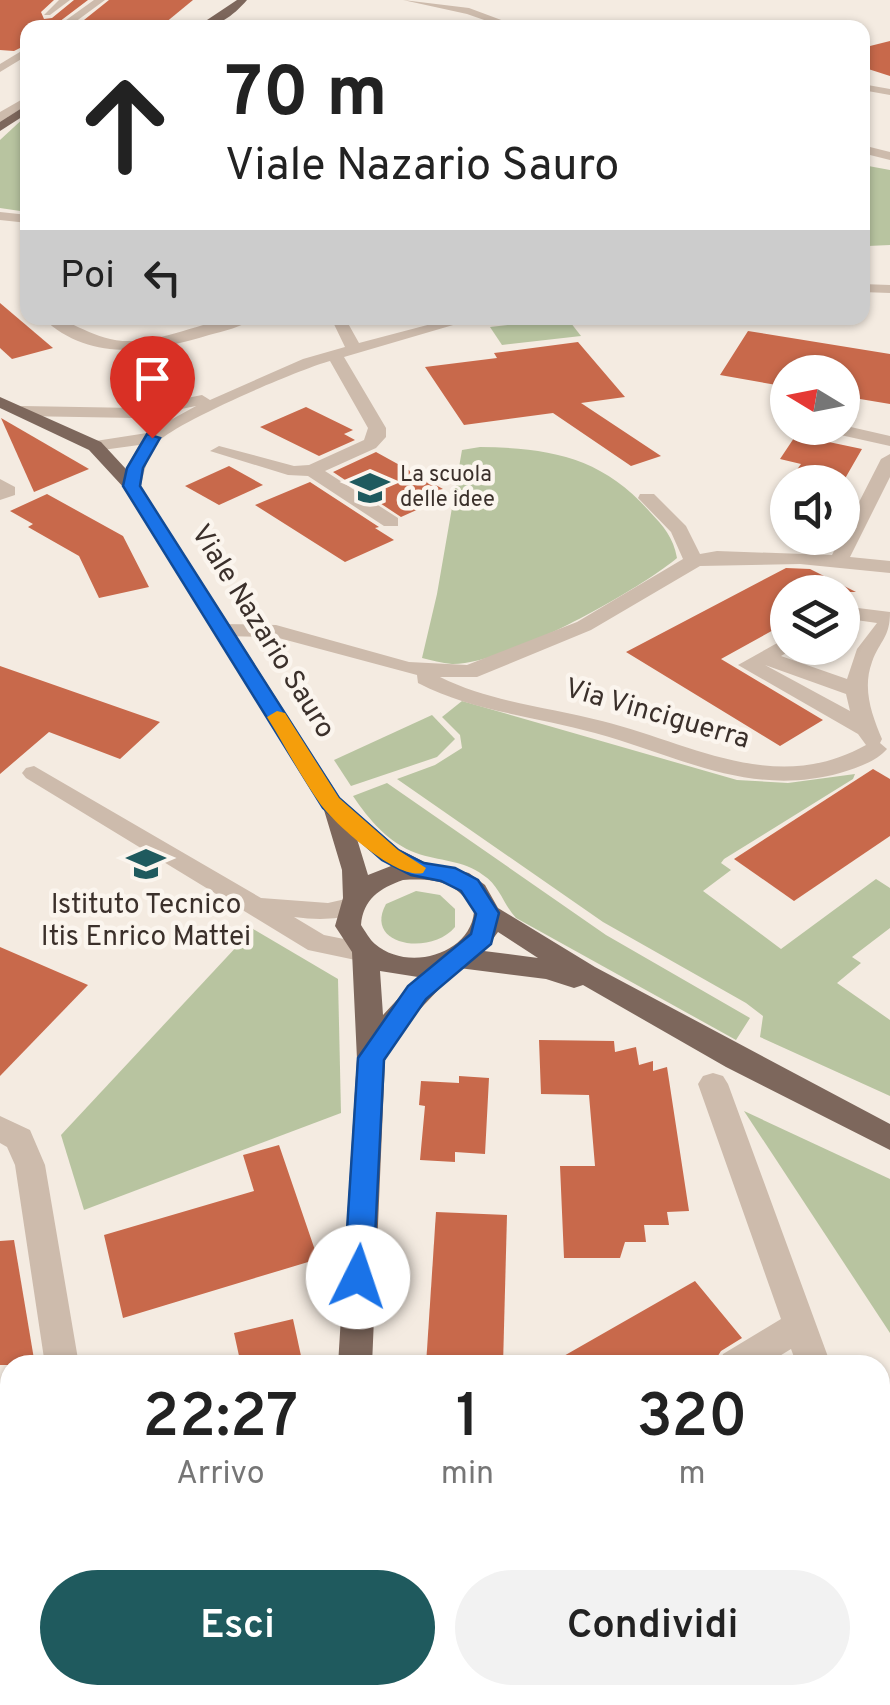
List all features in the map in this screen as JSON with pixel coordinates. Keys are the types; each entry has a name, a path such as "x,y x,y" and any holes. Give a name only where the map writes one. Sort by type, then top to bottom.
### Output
{"main road":[{"path":"215,20 242,0"},
{"name":"Viale Nazario Sauro","path":"0,402 95,446 132,486 331,803 390,855 419,870 459,879 478,894 488,913 607,989 731,1059 890,1138"},
{"path":"331,803 354,870 348,926 366,952 379,960 412,968 454,960 550,970 607,989"},
{"path":"353,902 389,874 419,870"},
{"path":"371,1058 396,1017 482,938 488,913"},
{"path":"356,1355 371,1058 366,952"}],"street":[{"path":"65,0 47,13 78,15"},
{"path":"71,20 100,0"},
{"path":"408,0 470,10 497,20"},
{"path":"3,123 3,112 20,96"},
{"path":"63,325 90,341 118,344 173,339 222,325"},
{"path":"342,325 353,347"},
{"path":"95,446 152,438 241,391 413,325"},
{"path":"219,451 294,471 312,470 378,437 377,428 334,354"},
{"path":"22,411 136,413 241,391"},
{"path":"95,446 111,427 136,413"},
{"path":"860,434 890,440"},
{"path":"132,486 135,468 152,438"},
{"path":"838,562 884,482 890,460"},
{"path":"312,470 391,522"},
{"path":"0,486 8,491 0,494"},
{"path":"650,494 679,530 694,560"},
{"path":"223,630 276,631 408,668 469,672 526,652 618,609 694,560 716,557 890,567"},
{"path":"860,615 890,619"},
{"path":"877,745 857,690 864,647 890,619"},
{"path":"770,656 749,664 877,745"},
{"path":"806,665 857,690"},
{"name":"Via Vinciguerra","path":"408,668 435,684 602,728 733,772 776,776 813,771 855,762 877,745"},
{"path":"34,773 317,943 366,952"},
{"path":"253,902 300,911 353,902"},
{"path":"713,1084 811,1355"},
{"path":"0,1128 20,1140 30,1165 60,1355"},
{"path":"751,1355 800,1324"}],"green space":[{"path":"20,121 20,211 0,208 0,140"},
{"path":"870,166 890,170 890,245 870,246"},
{"path":"572,325 581,336 502,345 490,327"},
{"path":"480,447 552,454 594,468 632,493 655,517 670,538 677,558 602,607 504,653 452,664 422,658 462,450"},
{"path":"462,701 737,780 788,783 855,774 853,779 724,859 721,863 731,870 703,891 781,949 876,879 890,888 890,928 852,957 861,963 837,983 890,1020 890,1096 760,1037 763,1016 746,1003 603,922 397,779 435,765 462,748 460,735 442,717"},
{"path":"432,715 455,739 437,757 351,786 334,760"},
{"path":"387,783 606,935 750,1018 736,1040 516,918 489,879 475,870 416,853 388,837 353,796"},
{"path":"416,891 440,895 455,909 455,927 431,942 403,942 384,929 381,918 386,904"},
{"path":"253,929 338,979 341,1113 84,1210 61,1135"},
{"path":"744,1111 890,1179 890,1333"}],"building":[{"path":"0,0 54,0 41,12 44,19 52,18 74,0 88,0 62,20 20,20 20,48 0,50"},
{"path":"109,0 193,0 169,20 84,20"},
{"path":"890,41 890,76 870,70 870,46"},
{"path":"0,303 20,320 20,325 26,325 53,348 12,359 0,348"},
{"path":"748,331 890,354 890,404 860,399 860,355 770,355 770,384 720,375"},
{"path":"578,342 625,397 581,403 661,456 631,466 553,413 464,425 425,367 497,358 494,353"},
{"path":"306,407 353,430 344,434 355,440 319,456 260,427"},
{"path":"1,418 89,469 34,492"},
{"path":"789,445 862,449 853,465 800,465 780,459"},
{"path":"376,452 443,489 432,494 441,499 401,517 333,472"},
{"path":"229,466 263,485 219,505 185,486"},
{"path":"310,482 394,540 345,562 255,505"},
{"path":"47,494 123,536 149,587 99,598 79,556 28,527 33,524 10,511"},
{"path":"786,568 810,569 822,575 773,575"},
{"path":"770,576 770,632 721,659 823,720 780,746 626,652"},
{"path":"0,666 160,722 120,759 49,732 0,774"},
{"path":"873,769 890,779 890,836 794,901 734,859"},
{"path":"0,947 88,985 0,1076"},
{"path":"539,1040 614,1041 615,1052 636,1047 639,1065 653,1061 653,1071 667,1067 689,1211 667,1212 669,1225 644,1225 646,1242 625,1242 620,1258 564,1258 560,1166 595,1166 589,1095 541,1094"},
{"path":"459,1076 489,1078 485,1154 455,1152 455,1162 420,1160 425,1106 419,1105 421,1081 459,1083"},
{"path":"279,1145 318,1259 123,1318 104,1235 254,1191 243,1155"},
{"path":"436,1212 507,1215 503,1355 427,1355"},
{"path":"14,1240 33,1355 0,1355 0,1241"},
{"path":"695,1281 742,1338 718,1355 566,1355"},
{"path":"293,1319 301,1355 239,1355 234,1333"}],"slow traffic":[{"path":"277,717 331,803 363,834 414,868"}],"place":[{"name":"La scuola delle idee","path":"370,488"},
{"name":"Istituto Tecnico Itis Enrico Mattei","path":"146,864"}],"route":[{"path":"152,438 135,468 132,486 331,803 390,855 419,870 446,874 470,886 488,913 482,938 417,992 371,1058 358,1277"}]}
